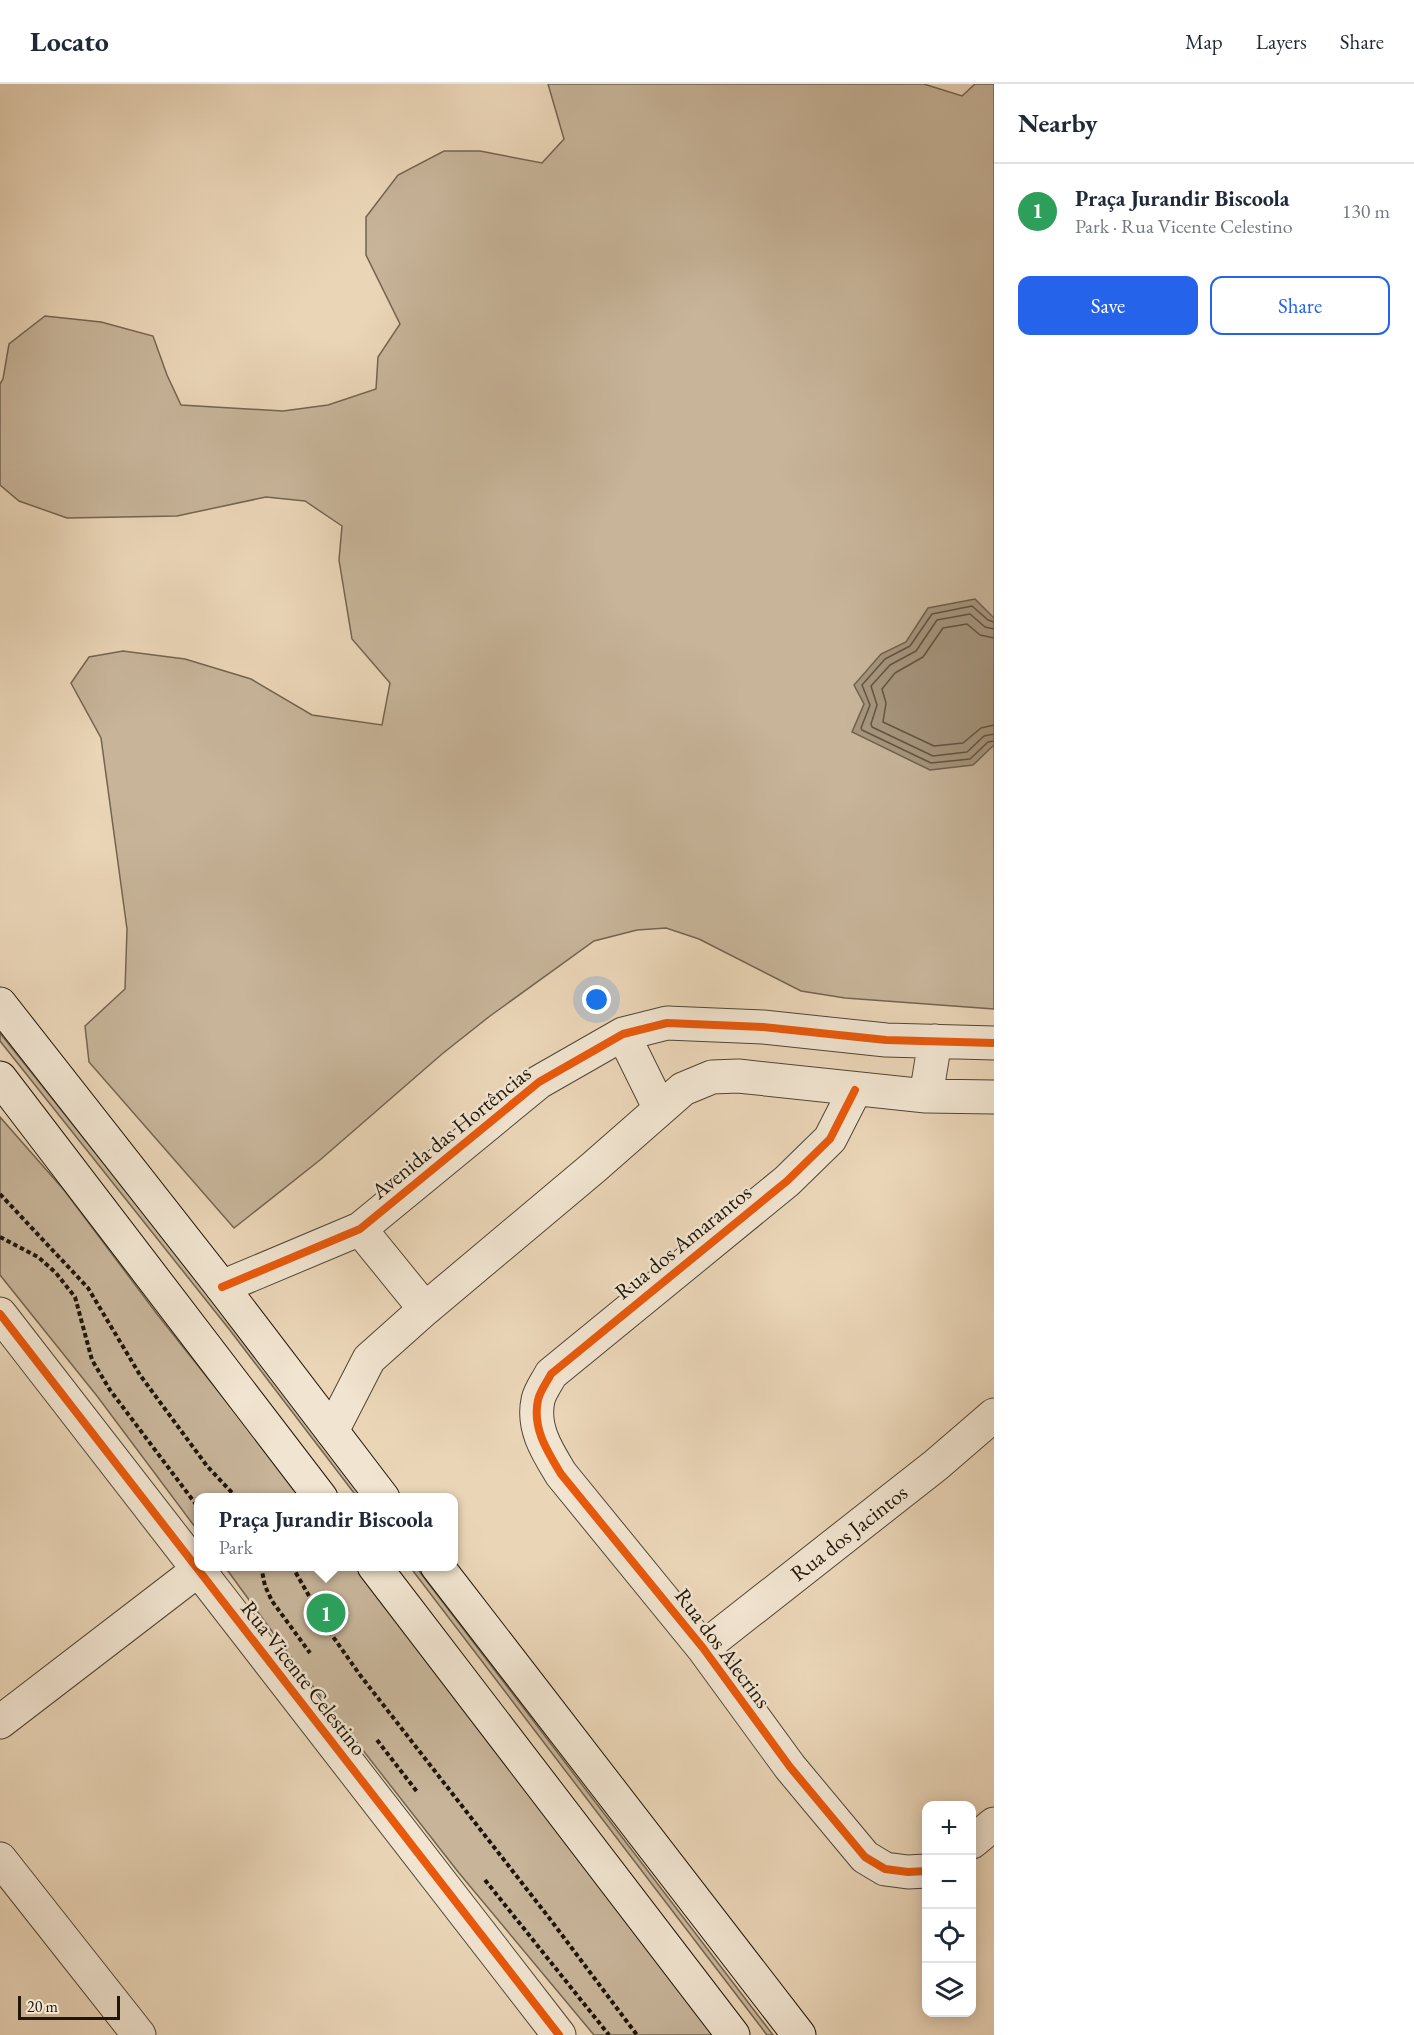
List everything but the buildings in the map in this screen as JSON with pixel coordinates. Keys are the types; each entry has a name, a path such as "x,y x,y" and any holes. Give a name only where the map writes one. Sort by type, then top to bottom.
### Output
{"street":[{"path":"0,1004 380,1493"},
{"name":"Avenida das Hortências","path":"222,1287 360,1229 539,1082 623,1034 667,1023 762,1027 885,1040 994,1043"},
{"path":"623,1034 660,1109"},
{"path":"926,1096 935,1041"},
{"path":"332,1431 369,1359 684,1089 712,1077 759,1077 855,1090 991,1102"},
{"path":"0,1078 318,1493"},
{"name":"Rua dos Amarantos","path":"537,1419 538,1398 550,1374 787,1181 830,1138 855,1090"},
{"name":"Avenida das Hortências","path":"360,1229 425,1309"},
{"name":"Rua Vicente Celestino","path":"0,1314 194,1565"},
{"name":"Rua dos Jacintos","path":"703,1648 936,1465 994,1415"},
{"name":"Rua dos Alecrins","path":"537,1419 542,1442 561,1474 703,1648 790,1767 865,1857 885,1869 917,1872"},
{"path":"0,1722 197,1571"},
{"name":"Rua Vicente Celestino","path":"199,1571 559,2035"},
{"path":"378,1571 733,2035"},
{"path":"441,1571 799,2035"},
{"path":"976,1839 994,1824"},
{"path":"0,1859 139,2035"}],"path":[{"path":"0,1194 88,1288 140,1376 207,1466 233,1493"},
{"path":"0,1237 38,1257 56,1273 75,1298 92,1360 110,1390 194,1502"},
{"path":"262,1571 265,1586 272,1601 311,1656"},
{"path":"295,1571 329,1631 360,1675 637,2035"},
{"path":"371,1733 423,1802"},
{"path":"482,1875 609,2035"}],"shaded area":[{"path":"548,84 924,84 962,96 975,84 994,84 994,1009 845,998 801,991 699,939 666,928 637,930 594,941 490,1016 442,1054 320,1160 234,1228 89,1062 85,1026 125,989 127,929 101,738 71,683 89,657 123,651 185,659 251,679 312,715 382,725 390,683 352,639 339,560 342,526 305,501 266,497 177,516 67,518 19,501 0,485 0,384 3,379 9,344 45,316 101,322 153,336 181,405 283,411 328,405 376,389 378,357 400,324 366,255 366,217 398,175 444,151 480,151 542,163 564,139"},
{"path":"0,1033 194,1277 361,1493 354,1493 229,1329 0,1041"},
{"path":"0,1117 64,1190 157,1314 299,1493 194,1493 194,1526 97,1396 0,1275"},
{"path":"228,1571 360,1571 484,1726 716,2035 594,2035 459,1873 304,1675"},
{"path":"413,1571 419,1571 773,2035 767,2035"}],"water":[{"path":"975,599 994,618 994,745 973,765 930,770 852,732 864,704 854,685 881,654 906,642 928,608"}],"cycle path":[{"path":"222,1287 360,1229 539,1082 623,1034 667,1023 763,1027 886,1040 994,1043"},
{"path":"855,1090 830,1139 787,1181 551,1374 539,1397 537,1420 542,1439 561,1474 703,1648 790,1767 865,1857 885,1869 922,1871"},
{"path":"0,1314 194,1564"},
{"path":"199,1571 559,2035"}],"place":[{"name":"Praça Jurandir Biscoola","path":"326,1613"}]}
